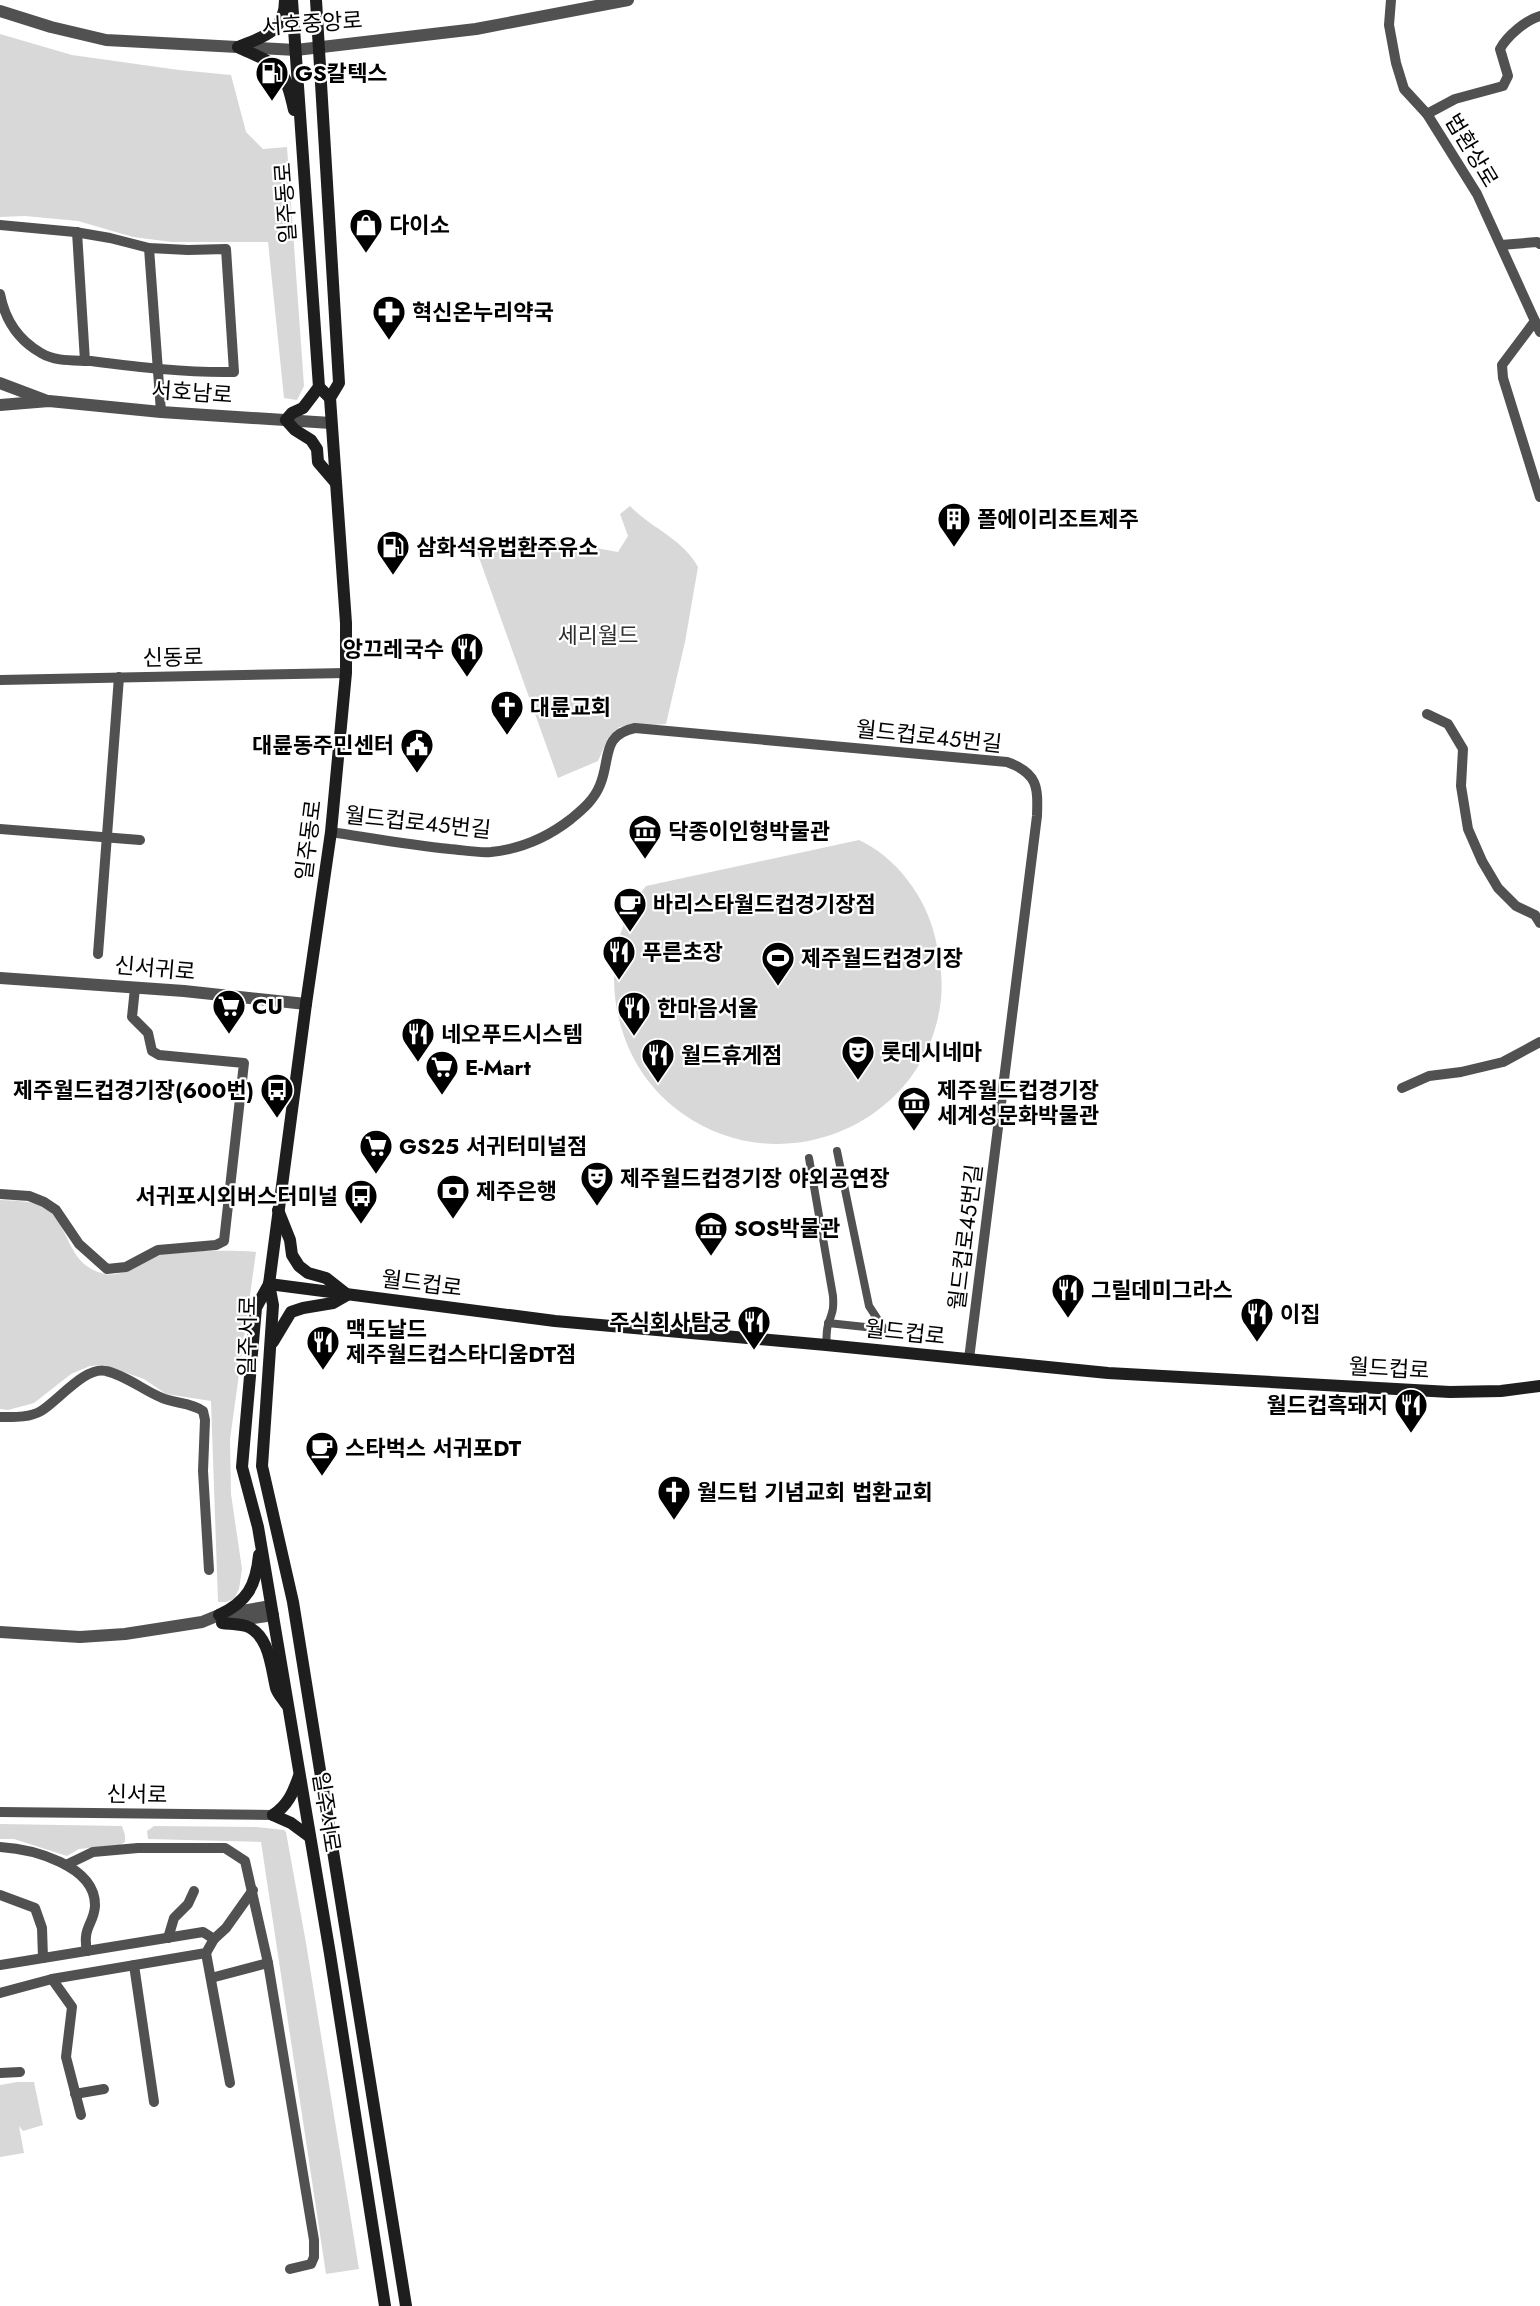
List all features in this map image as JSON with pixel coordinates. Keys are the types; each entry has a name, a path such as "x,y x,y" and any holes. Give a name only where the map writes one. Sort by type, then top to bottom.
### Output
{"main road":[{"path":"238,47 273,32 281,21 285,0"},
{"name":"일주동로","path":"292,0 319,387"},
{"name":"일주동로","path":"268,1284 331,832 346,673 345,614 330,398 339,383 316,0"},
{"path":"238,47 282,71 290,88 302,136"},
{"path":"330,398 319,387 303,408 292,413 286,420 295,430 311,440 317,449 318,462 336,483"},
{"path":"270,1347 291,1312 333,1303 347,1295 326,1278 308,1273 299,1266 292,1255 290,1240 278,1209"},
{"name":"월드컵로","path":"268,1284 555,1321 1108,1373 1269,1384 1450,1392 1501,1391 1540,1386"},
{"name":"일주서로","path":"268,1284 273,1305 262,1466 294,1607 406,2306"},
{"name":"일주서로","path":"268,1284 256,1308 242,1467 258,1527 330,1954 385,2306"},
{"path":"221,1619 242,1601 251,1588 259,1557 258,1527"},
{"path":"272,1611 294,1607"},
{"path":"221,1619 255,1631 265,1646 274,1670 277,1691 288,1707"},
{"path":"273,1815 284,1808 300,1775"},
{"path":"273,1815 291,1823 310,1837"}],"street":[{"name":"서호중앙로","path":"0,11 51,27 106,40 296,50 476,29 628,0"},
{"name":"법환상로","path":"1391,0 1389,25 1396,63 1404,89 1427,114 1477,194 1540,332"},
{"path":"1427,114 1455,99 1503,86 1508,76 1500,49 1526,22 1540,16"},
{"path":"0,225 110,237 149,248 226,249 234,372 158,369 59,360 42,354 12,327 2,305 0,294"},
{"path":"77,232 85,361"},
{"path":"1501,245 1537,242 1540,244"},
{"path":"149,248 161,412"},
{"path":"1535,321 1502,365 1503,378 1540,497"},
{"path":"0,383 49,401"},
{"path":"0,405 49,401"},
{"name":"서호남로","path":"49,401 161,412 332,423"},
{"name":"신동로","path":"0,680 346,673"},
{"path":"98,954 119,677"},
{"path":"1427,714 1448,724 1464,749 1461,786 1468,829 1482,861 1498,888 1516,906 1535,915 1540,923"},
{"name":"월드컵로45번길","path":"331,832 476,852 490,852 521,846 559,828 587,807 601,784 612,740 622,731 635,728 1007,762 1023,770 1038,790 1037,816 969,1359"},
{"path":"0,829 140,840"},
{"name":"신서귀로","path":"0,978 306,1004"},
{"path":"0,1194 29,1196 56,1210 79,1244 106,1269 126,1267 158,1250 216,1245 224,1241 244,1063 159,1054 152,1051 148,1033 132,1017 135,988"},
{"path":"1402,1088 1429,1076 1461,1072 1503,1062 1540,1042"},
{"path":"828,1323 884,1329 869,1306 837,1150"},
{"path":"809,1158 833,1296 834,1309 832,1319 828,1323 826,1345"},
{"path":"0,1417 29,1416 40,1412 78,1380 100,1370 112,1373 171,1402 194,1405 203,1411 205,1420 202,1472 209,1570"},
{"path":"0,1632 80,1637 125,1634 202,1622 211,1624 221,1619 272,1611"},
{"name":"신서로","path":"0,1812 273,1815"},
{"path":"0,1847 55,1859 77,1870 93,1895 95,1908 85,1931 84,1940 87,1951"},
{"path":"66,1865 93,1851 138,1848 225,1848 245,1860 268,1963 314,2240 314,2256 311,2264 290,2269"},
{"path":"230,2083 206,1953 214,1939 226,1928 253,1890"},
{"path":"168,1938 174,1918 188,1904 194,1891"},
{"path":"0,1895 35,1908 42,1928 43,1958"},
{"path":"0,1965 203,1932 214,1939"},
{"path":"0,1993 52,1979 206,1953"},
{"path":"211,1978 268,1963"},
{"path":"134,1965 154,2102"},
{"path":"52,1979 72,2007 66,2057 81,2115"},
{"path":"0,2073 20,2072"},
{"path":"75,2094 104,2089"}],"green space":[{"path":"0,34 72,55 231,75 246,132 263,149 287,147 304,386 297,400 284,398 268,242 172,242 133,237 78,221 25,216 0,217"},
{"name":"세리월드","path":"630,506 684,549 698,567 685,642 666,724 619,727 608,738 598,761 558,778 477,552 480,549 558,541 618,552 628,536 620,514"},
{"name":"제주월드컵경기장","path":"859,840 873,847 885,857 917,893 931,922 937,945 940,960 941,999 930,1042 909,1079 880,1109 845,1130 805,1142 764,1143 722,1135 683,1114 655,1089 640,1070 618,1017 614,977 616,958 619,938 635,902 646,886"},
{"path":"0,1200 29,1202 45,1208 54,1216 83,1262 92,1269 105,1274 120,1273 145,1259 162,1253 256,1252 230,1439 231,1494 242,1569 239,1589 234,1599 218,1602 211,1401 166,1394 144,1379 104,1365 90,1366 71,1374 34,1403 8,1410 0,1409"},
{"path":"0,1824 122,1826 125,1842 120,1845 79,1849 67,1856 14,1839 0,1839"},
{"path":"154,1826 256,1827 286,1832 359,2269 326,2274 261,1842 148,1839 147,1831"},
{"path":"34,2082 43,2125 23,2131 19,2126 24,2153 0,2157 0,2085"}],"place":[{"name":"GS칼텍스","path":"272,102"},
{"name":"다이소","path":"366,254"},
{"name":"혁신온누리약국","path":"389,341"},
{"name":"폴에이리조트제주","path":"954,548"},
{"name":"삼화석유법환주유소","path":"393,576"},
{"name":"앙끄레국수","path":"467,678"},
{"name":"대륜교회","path":"507,736"},
{"name":"대륜동주민센터","path":"417,774"},
{"name":"닥종이인형박물관","path":"645,860"},
{"name":"바리스타월드컵경기장점","path":"630,933"},
{"name":"푸른초장","path":"619,981"},
{"name":"제주월드컵경기장","path":"778,987"},
{"name":"CU","path":"229,1035"},
{"name":"한마음서울","path":"634,1037"},
{"name":"네오푸드시스템","path":"418,1063"},
{"name":"롯데시네마","path":"858,1081"},
{"name":"월드휴게점","path":"658,1084"},
{"name":"E-Mart","path":"442,1096"},
{"name":"제주월드컵경기장(600번)","path":"277,1119"},
{"name":"제주월드컵경기장 세계성문화박물관","path":"914,1132"},
{"name":"GS25 서귀터미널점","path":"376,1175"},
{"name":"제주월드컵경기장 야외공연장","path":"597,1207"},
{"name":"제주은행","path":"453,1220"},
{"name":"서귀포시외버스터미널","path":"361,1225"},
{"name":"SOS박물관","path":"711,1257"},
{"name":"그릴데미그라스","path":"1068,1319"},
{"name":"이집","path":"1257,1343"},
{"name":"주식회사탐궁","path":"754,1351"},
{"name":"맥도날드 제주월드컵스타디움DT점","path":"323,1371"},
{"name":"월드컵흑돼지","path":"1411,1434"},
{"name":"스타벅스 서귀포DT","path":"322,1477"},
{"name":"월드텁 기념교회 법환교회","path":"674,1521"}]}
